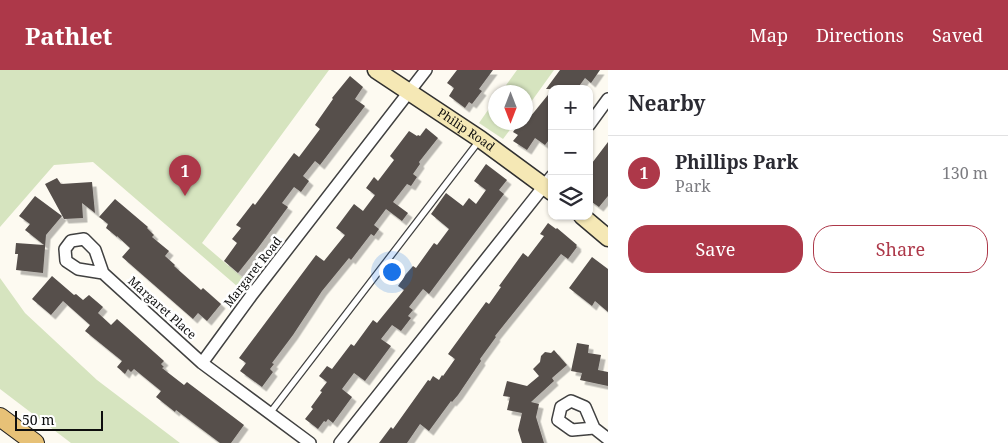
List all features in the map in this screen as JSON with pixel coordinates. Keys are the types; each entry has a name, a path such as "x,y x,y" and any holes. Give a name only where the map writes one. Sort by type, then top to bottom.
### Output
{"main road":[{"path":"0,417 34,443"}],"street":[{"name":"Philip Road","path":"376,70 548,184"},
{"name":"Margaret Road","path":"202,363 251,296 426,70"},
{"path":"593,120 608,99"},
{"path":"340,443 548,186"},
{"path":"587,220 608,238"},
{"name":"Margaret Place","path":"103,273 202,363"},
{"path":"202,363 310,443"},
{"path":"594,428 608,439"}],"lane":[{"path":"270,413 480,139"}],"green space":[{"path":"0,70 329,70 202,243 251,285 245,293 93,162 54,165 0,227"},
{"path":"517,70 554,70 533,99 533,85 506,85"},
{"path":"488,110 488,129 479,123"},
{"path":"490,130 510,130 503,139"},
{"path":"0,278 25,313 97,380 180,443 71,443 0,389"}],"building":[{"path":"457,70 493,70 479,89 482,91 472,104 469,102 465,108 449,96 454,88 447,83"},
{"path":"560,70 600,70 591,83 585,78 580,85 549,85"},
{"path":"350,76 363,87 355,99 365,106 320,165 315,161 303,176 309,181 301,192 294,187 282,203 288,207 238,273 224,261 237,243 232,239 241,228 236,225 253,203 255,205 294,153 299,157 320,129 315,125 332,98"},
{"path":"548,95 548,141 545,145 535,138 527,150 513,141 518,135 513,132 514,130 533,130 533,113"},
{"path":"426,128 438,138 419,162 420,164 413,174 417,177 411,186 407,184 393,202 408,213 402,221 386,209 374,225 379,229 374,236 371,234 351,260 349,258 322,291 272,363 274,364 270,369 273,372 262,387 240,371 246,363 239,358 316,255 324,261 345,235 336,228 354,204 363,211 375,195 366,188 374,177 378,181 394,160 390,156 409,131 420,136"},
{"path":"608,142 608,196 599,207 593,203 593,162"},
{"path":"486,164 507,180 499,190 504,194 429,294 423,289 409,307 413,310 408,316 411,318 401,331 392,325 381,339 391,346 365,381 354,373 342,389 352,397 333,423 328,419 318,429 305,419 313,409 311,407 327,382 319,376 327,366 332,369 351,344 354,346 373,320 377,323 404,290 398,286 406,274 413,266 416,268 434,243 437,245 449,229 431,214 446,193 463,206 469,198 476,204 486,190 474,181"},
{"path":"57,178 61,184 92,182 95,213 82,203 83,218 64,219 45,184"},
{"path":"35,196 62,216 46,235 43,273 16,270 18,254 15,254 16,243 44,245 25,230 30,224 19,216"},
{"path":"115,199 148,227 154,235 152,237 169,251 165,256 174,266 201,290 203,288 221,304 207,321 198,313 193,319 122,257 130,248 106,228 108,224 99,217"},
{"path":"548,223 577,245 568,259 561,254 495,336 458,395 451,401 429,431 420,424 407,443 379,443 391,427 393,429 428,380 430,381 433,376 439,380 443,376 455,359 448,354 486,302 489,304 501,287 499,286 523,253 528,257 544,236 540,234"},
{"path":"592,257 608,269 608,312 595,301 592,306 569,288"},
{"path":"52,276 74,295 76,294 83,300 89,295 103,307 98,313 111,325 117,319 164,361 161,364 164,367 162,368 184,385 187,382 244,425 231,443 220,443 176,410 175,412 156,397 161,391 134,369 131,372 128,369 125,374 117,367 122,361 85,331 90,325 63,301 51,315 32,299"},
{"path":"577,343 589,345 588,353 601,355 598,370 608,372 608,386 580,380 582,373 571,371"},
{"path":"554,350 567,365 552,378 554,381 531,402 539,404 536,417 544,443 522,443 518,430 522,413 507,410 510,397 503,396 507,381 527,386 539,376 533,369 540,362 541,356 545,352 551,353"}],"place":[{"name":"Phillips Park","path":"185,196"}]}
